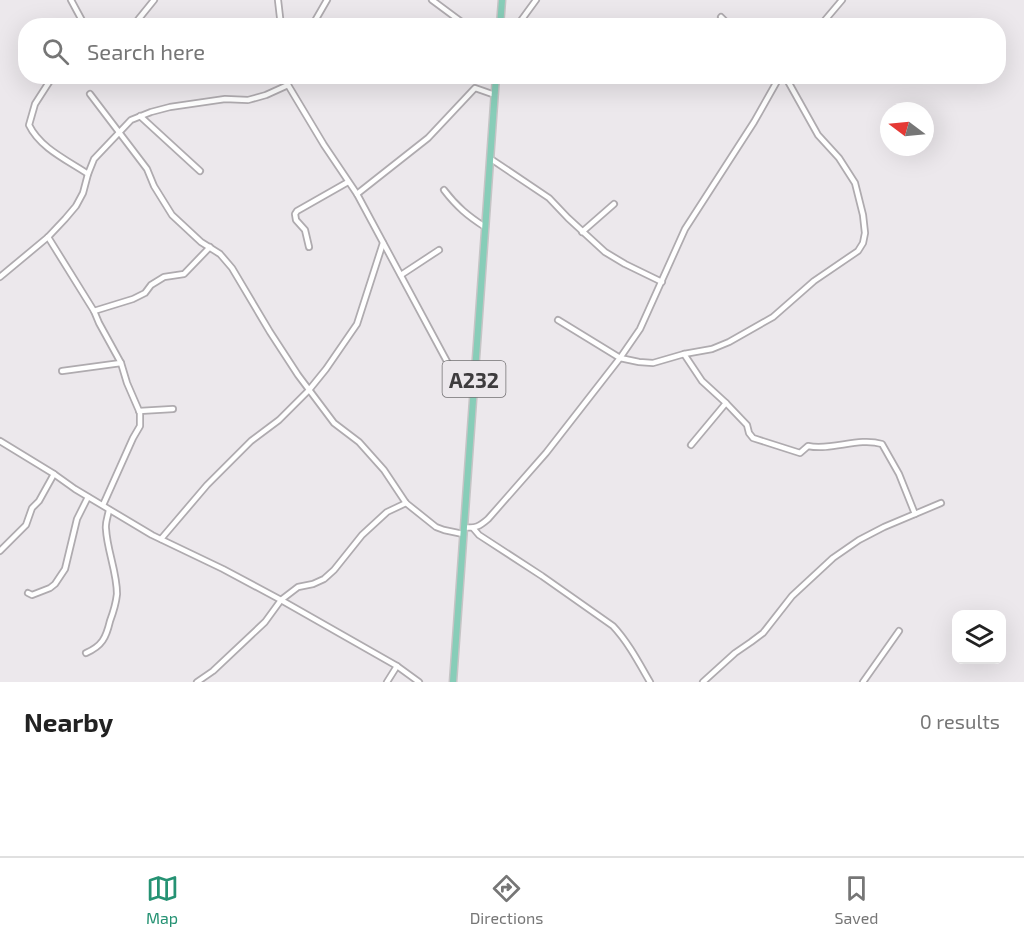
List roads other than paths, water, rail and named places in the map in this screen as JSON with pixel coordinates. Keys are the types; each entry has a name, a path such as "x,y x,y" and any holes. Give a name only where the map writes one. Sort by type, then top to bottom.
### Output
{"main road":[{"path":"501,18 502,0"},
{"name":"A232","path":"453,682 496,84"}],"street":[{"path":"70,0 80,18"},
{"path":"139,18 154,0"},
{"path":"278,0 280,18"},
{"path":"317,18 327,0"},
{"path":"432,0 456,18"},
{"path":"523,18 536,0"},
{"path":"827,18 842,0"},
{"path":"48,84 35,104 29,125 34,135 52,151 88,174"},
{"path":"90,94 147,169 154,186 172,214 201,242 220,254 232,268 270,332 334,423 359,442 384,470 406,503 436,527 444,530 464,531 480,526 488,519 546,453 620,358 640,329 685,229 754,122 775,84"},
{"path":"558,320 620,358 653,363 712,349 766,322 814,282 858,251 865,233 855,183 839,158 818,135 789,84"},
{"path":"0,277 48,237 65,219 83,193 94,159 131,120 170,107 225,99 248,100 288,85 324,146 357,194 451,369 473,390"},
{"path":"357,194 428,138 475,88 495,95"},
{"path":"140,116 200,171"},
{"path":"491,159 549,198 605,252 662,282"},
{"path":"309,247 305,230 295,214 348,182"},
{"path":"444,190 464,214 485,227"},
{"path":"582,232 614,204"},
{"path":"48,237 94,311 121,363 139,411 140,426 103,505"},
{"path":"161,539 207,485 251,441 273,426 309,390 326,369 357,324 383,243"},
{"path":"94,311 139,296 164,277 184,274 210,247"},
{"path":"401,275 440,250"},
{"path":"684,354 702,381 747,425 753,438 800,453 808,446 822,447 866,442 882,444 899,474 915,514"},
{"path":"62,371 121,363"},
{"path":"691,445 726,402"},
{"path":"139,411 173,409"},
{"path":"0,441 109,510 281,600 397,666 419,682"},
{"path":"0,551 26,525 32,507 39,501 54,474"},
{"path":"28,593 32,595 50,588 65,569 77,519 88,496"},
{"path":"197,682 213,671 265,622 281,600 298,587 324,579 362,535 387,512 406,503"},
{"path":"703,682 735,653 763,633 792,596 833,558 859,540 884,527 941,503"},
{"path":"86,653 95,649 103,641 116,597 112,560 107,541 106,528 109,510"},
{"path":"473,528 479,535 612,626 629,647 650,682"},
{"path":"863,682 899,630"},
{"path":"387,682 397,666"}]}
